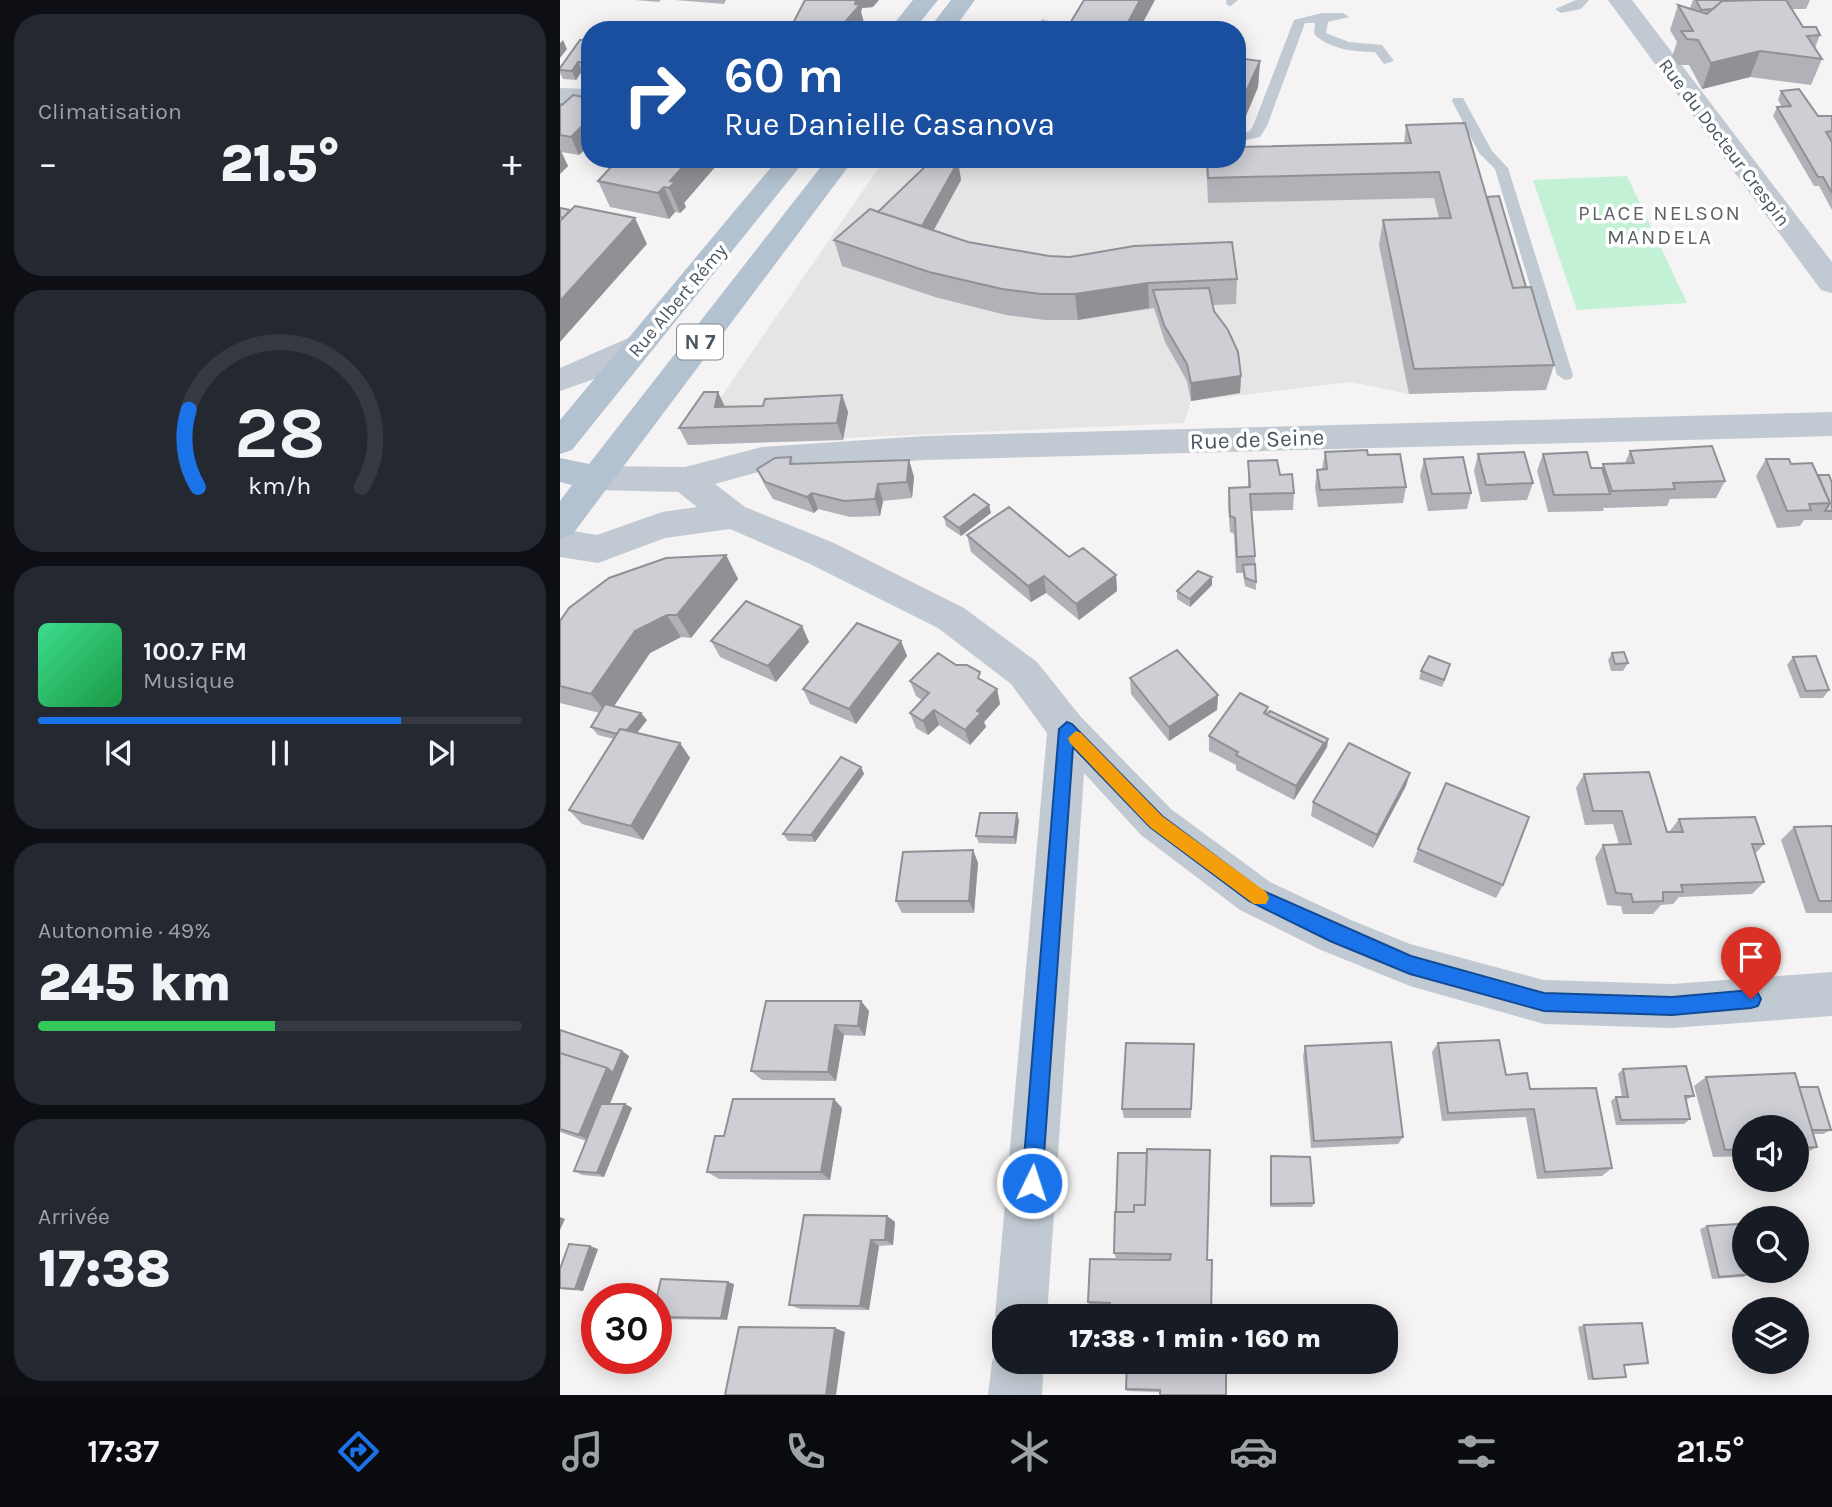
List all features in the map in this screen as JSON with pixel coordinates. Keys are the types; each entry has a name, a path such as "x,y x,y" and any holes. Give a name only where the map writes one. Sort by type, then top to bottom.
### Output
{"main road":[{"path":"908,21 926,0"},
{"path":"947,21 963,0"},
{"name":"Rue Albert Rémy","path":"560,442 786,168"},
{"name":"Rue Albert Rémy","path":"560,526 834,168"},
{"path":"560,470 597,478"}],"street":[{"name":"Rue du Docteur Crespin","path":"1619,0 1832,283"},
{"path":"560,380 595,367 642,342"},
{"name":"Rue de Seine","path":"597,478 685,480 762,459 925,448 1832,424"},
{"path":"685,480 733,516 821,553 951,618 1024,673 1067,729 1156,822 1255,896 1336,934 1410,965 1544,1002 1672,1006 1832,994"},
{"path":"560,543 598,549 662,525 733,516"},
{"path":"1022,1304 1067,729"},
{"path":"1015,1395 1017,1374"}],"lane":[{"path":"1317,0 1320,34 1335,44 1362,49 1378,48 1388,61"},
{"path":"1561,9 1577,6 1583,0"},
{"path":"1246,136 1255,134 1260,126 1300,20 1343,17"},
{"path":"1458,101 1486,153 1501,168 1565,375"}],"shaded area":[{"path":"1460,149 1495,214 1546,390 1409,394 1351,382 1191,401 1184,423 688,445 879,168 1246,168 1246,159"}],"green space":[{"path":"1627,176 1687,303 1577,310 1533,180"}],"building":[{"path":"805,0 856,0 855,4 860,5 846,21 794,21"},
{"path":"1084,0 1140,0 1129,21 1071,21"},
{"path":"1696,0 1760,0 1722,1 1713,9 1701,10"},
{"path":"1786,0 1803,27 1816,27 1820,35 1807,36 1822,59 1760,51 1711,63 1698,40 1687,39 1681,31 1693,31 1678,5 1707,14 1722,1"},
{"path":"581,40 581,62 578,62 572,71 560,68"},
{"path":"1246,59 1260,61 1246,92"},
{"path":"1799,89 1818,116 1832,116 1832,131 1826,132 1832,142 1832,193 1823,177 1818,177 1777,107 1791,106 1781,91"},
{"path":"573,95 581,96 581,127 571,137 560,135 560,104"},
{"path":"1465,123 1513,288 1531,287 1554,365 1414,369 1383,220 1451,218 1439,172 1208,178 1207,168 1246,168 1246,147 1411,143 1406,125"},
{"path":"610,168 682,168 670,181 675,182 658,193 598,181"},
{"path":"924,168 955,168 922,226 878,212"},
{"path":"1499,196 1526,287 1513,288 1487,197"},
{"path":"575,206 635,218 560,301 560,221"},
{"path":"560,208 570,210 563,218 560,217"},
{"path":"870,209 968,242 1049,256 1070,257 1134,246 1232,242 1237,279 1148,283 1075,294 1041,294 1002,289 929,272 834,240"},
{"path":"1209,288 1214,311 1228,330 1238,352 1241,376 1191,383 1187,364 1164,325 1153,290"},
{"path":"704,392 718,392 715,407 763,406 765,399 842,395 837,423 679,428"},
{"path":"1712,446 1725,481 1673,483 1675,489 1612,491 1603,464 1634,463 1630,451"},
{"path":"1367,450 1368,455 1400,454 1406,487 1320,490 1317,470 1327,469 1325,452"},
{"path":"1524,452 1533,483 1486,485 1478,454"},
{"path":"1587,452 1591,468 1602,468 1610,494 1554,495 1543,454"},
{"path":"791,457 790,464 909,460 907,482 878,484 875,499 844,501 812,493 807,497 765,482 757,469 775,458"},
{"path":"1463,457 1471,493 1432,494 1424,459"},
{"path":"1766,459 1789,459 1791,464 1812,463 1830,503 1809,504 1811,510 1787,511"},
{"path":"1277,460 1280,475 1292,474 1294,493 1250,494 1255,556 1237,557 1235,518 1230,516 1229,488 1250,487 1248,461"},
{"path":"1818,475 1829,475 1832,483 1832,511 1825,511 1830,503"},
{"path":"974,494 989,505 959,528 944,517"},
{"path":"1009,507 1069,557 1083,548 1116,575 1076,604 1044,576 1028,586 967,535"},
{"path":"726,555 677,615 667,615 635,631 591,694 560,686 560,621 569,608 609,578 666,558"},
{"path":"1255,564 1256,582 1245,578 1243,565"},
{"path":"1198,571 1212,577 1190,599 1177,591"},
{"path":"746,601 802,626 768,666 711,641"},
{"path":"857,623 901,641 849,709 803,689"},
{"path":"1177,650 1218,695 1169,727 1130,678"},
{"path":"1624,652 1628,663 1615,664 1612,653"},
{"path":"938,653 956,665 967,665 980,672 978,678 997,689 977,711 981,713 965,730 934,710 923,721 910,713 929,693 910,681"},
{"path":"1429,656 1450,664 1444,680 1421,671"},
{"path":"1816,656 1829,690 1806,691 1793,657"},
{"path":"1240,693 1268,707 1264,713 1324,743 1296,786 1236,755 1238,752 1209,736"},
{"path":"605,704 641,713 627,730 620,729 617,734 591,727"},
{"path":"1270,711 1328,739 1322,750 1324,743 1267,715"},
{"path":"620,729 680,743 631,826 569,810"},
{"path":"1349,743 1410,773 1377,835 1313,802"},
{"path":"841,757 861,767 811,835 783,834"},
{"path":"1649,772 1667,832 1683,832 1679,819 1755,817 1764,844 1752,844 1764,882 1681,885 1683,892 1663,892 1663,901 1633,902 1631,894 1616,893 1603,845 1631,844 1622,811 1593,811 1584,774"},
{"path":"1446,783 1529,817 1503,885 1418,849"},
{"path":"980,813 1017,813 1014,837 976,836"},
{"path":"1832,826 1832,901 1819,901 1794,827"},
{"path":"973,850 969,901 896,901 903,852"},
{"path":"766,1001 861,1001 858,1026 835,1025 828,1072 751,1071"},
{"path":"560,1030 622,1051 613,1073 607,1068 560,1053"},
{"path":"1499,1040 1506,1075 1527,1073 1530,1089 1596,1088 1612,1168 1545,1172 1534,1109 1448,1113 1438,1043"},
{"path":"1391,1042 1403,1137 1314,1141 1305,1046"},
{"path":"1126,1043 1194,1044 1191,1109 1122,1109"},
{"path":"560,1053 607,1068 579,1135 560,1129"},
{"path":"1686,1066 1694,1096 1685,1096 1690,1119 1621,1120 1616,1097 1628,1097 1623,1069"},
{"path":"1795,1073 1807,1115 1732,1115 1732,1150 1725,1150 1706,1077"},
{"path":"1799,1087 1818,1087 1831,1130 1812,1130"},
{"path":"733,1099 834,1099 821,1172 707,1172 715,1136 724,1136"},
{"path":"601,1104 625,1104 597,1173 574,1171"},
{"path":"1809,1120 1817,1147 1809,1147"},
{"path":"1147,1149 1210,1150 1207,1260 1212,1260 1211,1304 1088,1302 1090,1259 1170,1260 1171,1254 1114,1253 1115,1212 1134,1212 1134,1205 1145,1205"},
{"path":"1118,1153 1147,1153 1145,1205 1134,1205 1134,1212 1116,1212"},
{"path":"1271,1156 1310,1157 1314,1203 1271,1204"},
{"path":"804,1215 887,1216 885,1240 871,1240 860,1306 789,1305"},
{"path":"1732,1224 1732,1276 1719,1277 1707,1226"},
{"path":"569,1244 590,1246 575,1289 560,1288 560,1269"},
{"path":"661,1279 728,1282 721,1318 672,1317 672,1283 660,1283"},
{"path":"1642,1323 1648,1363 1624,1365 1626,1377 1593,1379 1584,1325"},
{"path":"739,1327 835,1328 826,1395 725,1395"},
{"path":"1127,1374 1226,1374 1226,1395 1160,1395 1160,1390 1126,1389"}],"slow traffic":[{"path":"1076,738 1156,822 1260,898"}],"district":[{"name":"PLACE NELSON MANDELA","path":"1660,225"}],"route":[{"path":"1032,1183 1067,729 1156,822 1255,896 1410,965 1544,1002 1672,1006 1751,999"}]}
